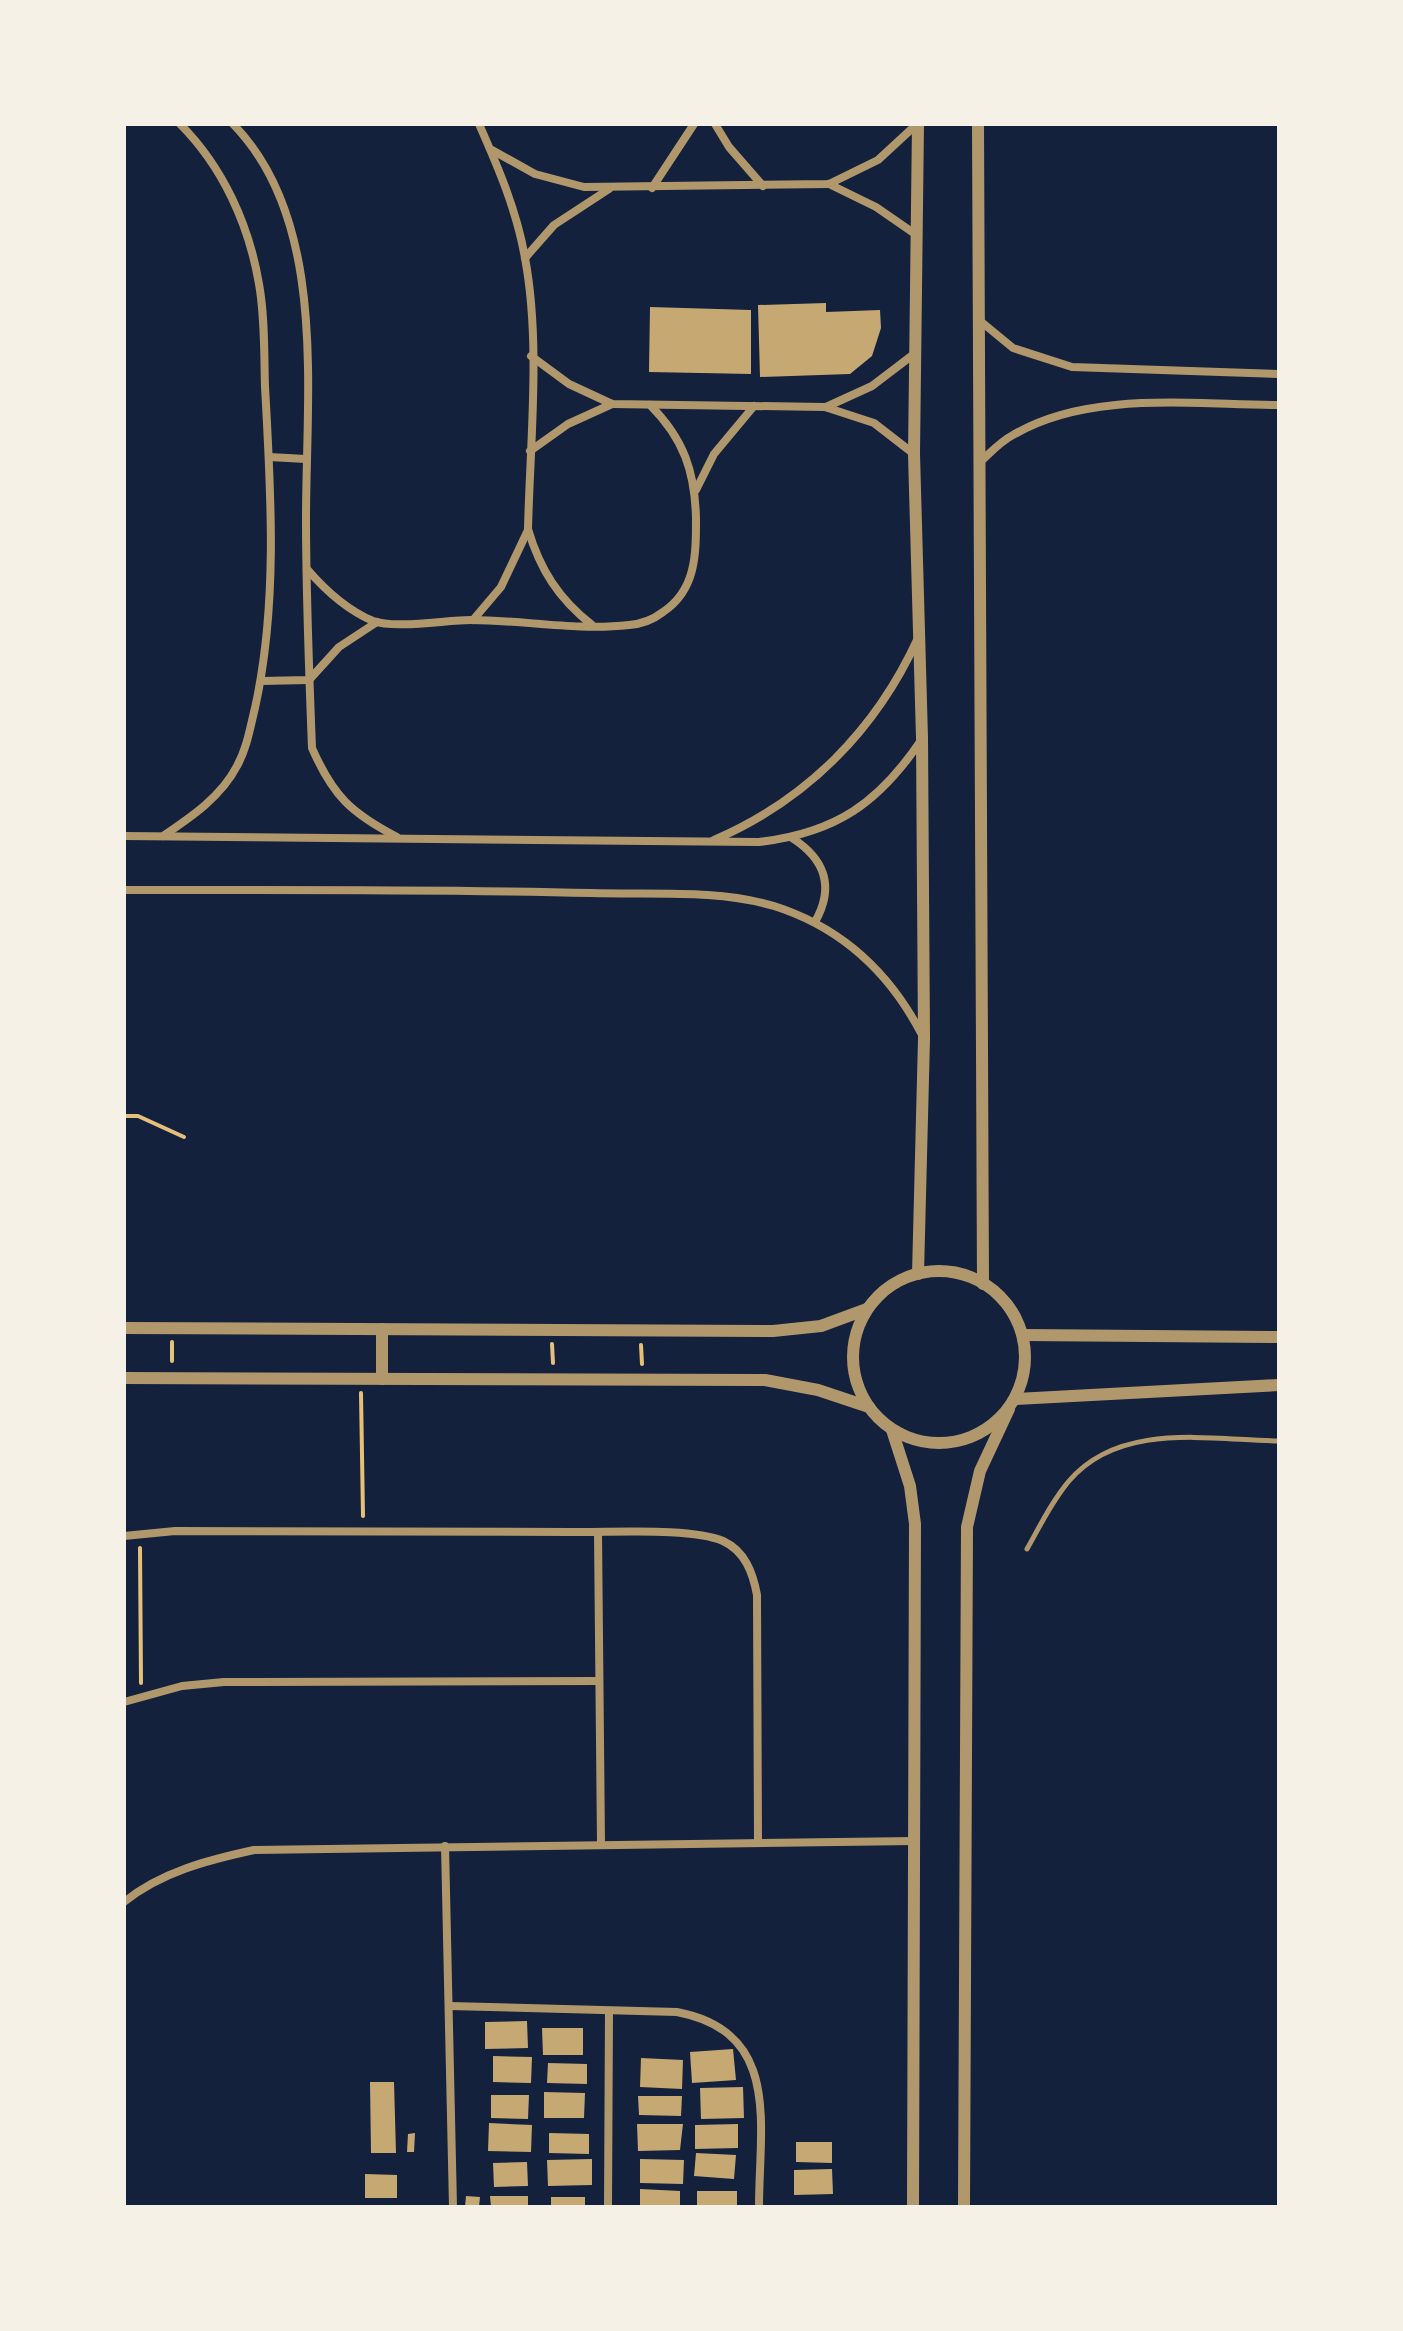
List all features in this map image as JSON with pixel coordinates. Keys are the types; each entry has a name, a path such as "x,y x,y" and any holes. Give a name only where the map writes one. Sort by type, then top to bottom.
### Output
{"street":[{"path":"163,836 196,814 237,766 247,741 261,681 268,601 269,457 259,285 239,212 216,168 180,124"},
{"path":"233,124 249,141 281,195 293,232 302,277 312,748 340,800 363,819 401,840"},
{"path":"479,124 512,203 525,258 531,356 528,529 540,563 557,594 592,626"},
{"path":"652,188 694,124"},
{"path":"715,124 729,147 763,186"},
{"path":"491,150 511,163 547,178 609,189 829,184 878,160 918,124"},
{"path":"918,124 914,454 922,738 924,1039 918,1274"},
{"path":"978,124 983,1284"},
{"path":"829,184 876,207 918,236"},
{"path":"525,258 563,218 609,189"},
{"path":"979,320 1013,348 1072,367 1279,374"},
{"path":"825,407 872,386 914,354"},
{"path":"531,356 569,384 612,404 825,407 874,423 914,454"},
{"path":"530,451 568,424 612,404"},
{"path":"307,569 338,600 377,622 473,620 592,626 631,625 648,620 677,600 687,586 695,561 695,492 681,444 650,405"},
{"path":"980,462 1012,435 1062,415 1127,405 1279,405"},
{"path":"695,492 714,454 754,406"},
{"path":"269,457 306,459"},
{"path":"473,620 501,587 528,529"},
{"path":"261,681 309,680 339,647 377,622"},
{"path":"709,842 777,807 836,759 876,713 919,633"},
{"path":"124,836 709,842 792,838 832,825 868,803 899,774 922,738"},
{"path":"792,838 812,853 824,873 826,897 815,922"},
{"path":"124,890 505,891 727,897 772,906 815,922 843,939 891,984 924,1039"},
{"path":"964,2207 967,1527 980,1471 1012,1404 1025,1368 1023,1335 1008,1305 983,1284 952,1272 918,1274 889,1287 867,1309 858,1328 853,1358 859,1389 869,1407 892,1430 912,1439 955,1442 975,1436 1012,1404 1279,1385"},
{"path":"124,1328 798,1330 845,1319 867,1309"},
{"path":"382,1329 382,1379"},
{"path":"1023,1335 1279,1337"},
{"path":"124,1378 765,1380 818,1390 869,1407"},
{"path":"892,1430 910,1486 915,1524 913,2207"},
{"path":"124,1536 140,1533 363,1531 598,1533 706,1535 726,1542 742,1556 753,1574 757,1595 758,1843"},
{"path":"598,1533 601,1844"},
{"path":"124,1702 141,1696 224,1682 599,1681"},
{"path":"124,1902 169,1875 210,1859 254,1850 914,1841"},
{"path":"445,1846 453,2207"},
{"path":"449,2006 700,2017 722,2027 740,2043 753,2063 760,2086 759,2207"},
{"path":"608,2207 609,2011"}],"lane":[{"path":"1027,1549 1070,1480 1105,1453 1148,1439 1279,1441"}],"path":[{"path":"124,1116 138,1116 184,1137"},
{"path":"172,1328 173,1378"},
{"path":"552,1330 553,1379"},
{"path":"641,1330 642,1380"},
{"path":"361,1378 363,1531"},
{"path":"140,1533 141,1696"}],"building":[{"path":"826,303 826,312 880,310 881,328 872,356 850,374 760,377 758,305"},
{"path":"650,307 751,310 751,374 649,372"},
{"path":"527,2021 528,2048 485,2049 485,2022"},
{"path":"542,2028 583,2028 583,2055 543,2055"},
{"path":"733,2049 736,2080 692,2083 690,2052"},
{"path":"493,2056 532,2057 531,2083 493,2082"},
{"path":"641,2058 683,2060 682,2089 640,2087"},
{"path":"548,2063 587,2064 587,2084 547,2083"},
{"path":"370,2082 394,2082 396,2153 371,2153"},
{"path":"743,2087 744,2118 701,2119 700,2088"},
{"path":"544,2092 585,2093 584,2118 544,2118"},
{"path":"491,2095 529,2095 528,2119 491,2118"},
{"path":"638,2096 682,2096 681,2116 639,2115"},
{"path":"489,2123 532,2125 531,2152 488,2151"},
{"path":"637,2124 683,2124 680,2150 638,2151"},
{"path":"738,2124 738,2148 695,2149 695,2125"},
{"path":"415,2133 414,2152 407,2152 408,2134"},
{"path":"549,2133 589,2134 589,2154 549,2153"},
{"path":"796,2142 832,2142 832,2163 796,2162"},
{"path":"696,2153 736,2155 734,2179 694,2176"},
{"path":"592,2159 592,2185 548,2186 547,2160"},
{"path":"640,2159 684,2160 683,2184 640,2183"},
{"path":"527,2162 528,2186 494,2187 493,2163"},
{"path":"832,2169 833,2194 794,2195 794,2170"},
{"path":"365,2174 397,2175 397,2198 365,2198"},
{"path":"640,2189 680,2191 680,2207 640,2207"},
{"path":"697,2191 737,2191 737,2207 697,2207"},
{"path":"466,2196 480,2197 479,2207 465,2207"},
{"path":"490,2196 528,2196 528,2207 491,2207"},
{"path":"551,2197 585,2197 585,2207 551,2207"}]}
